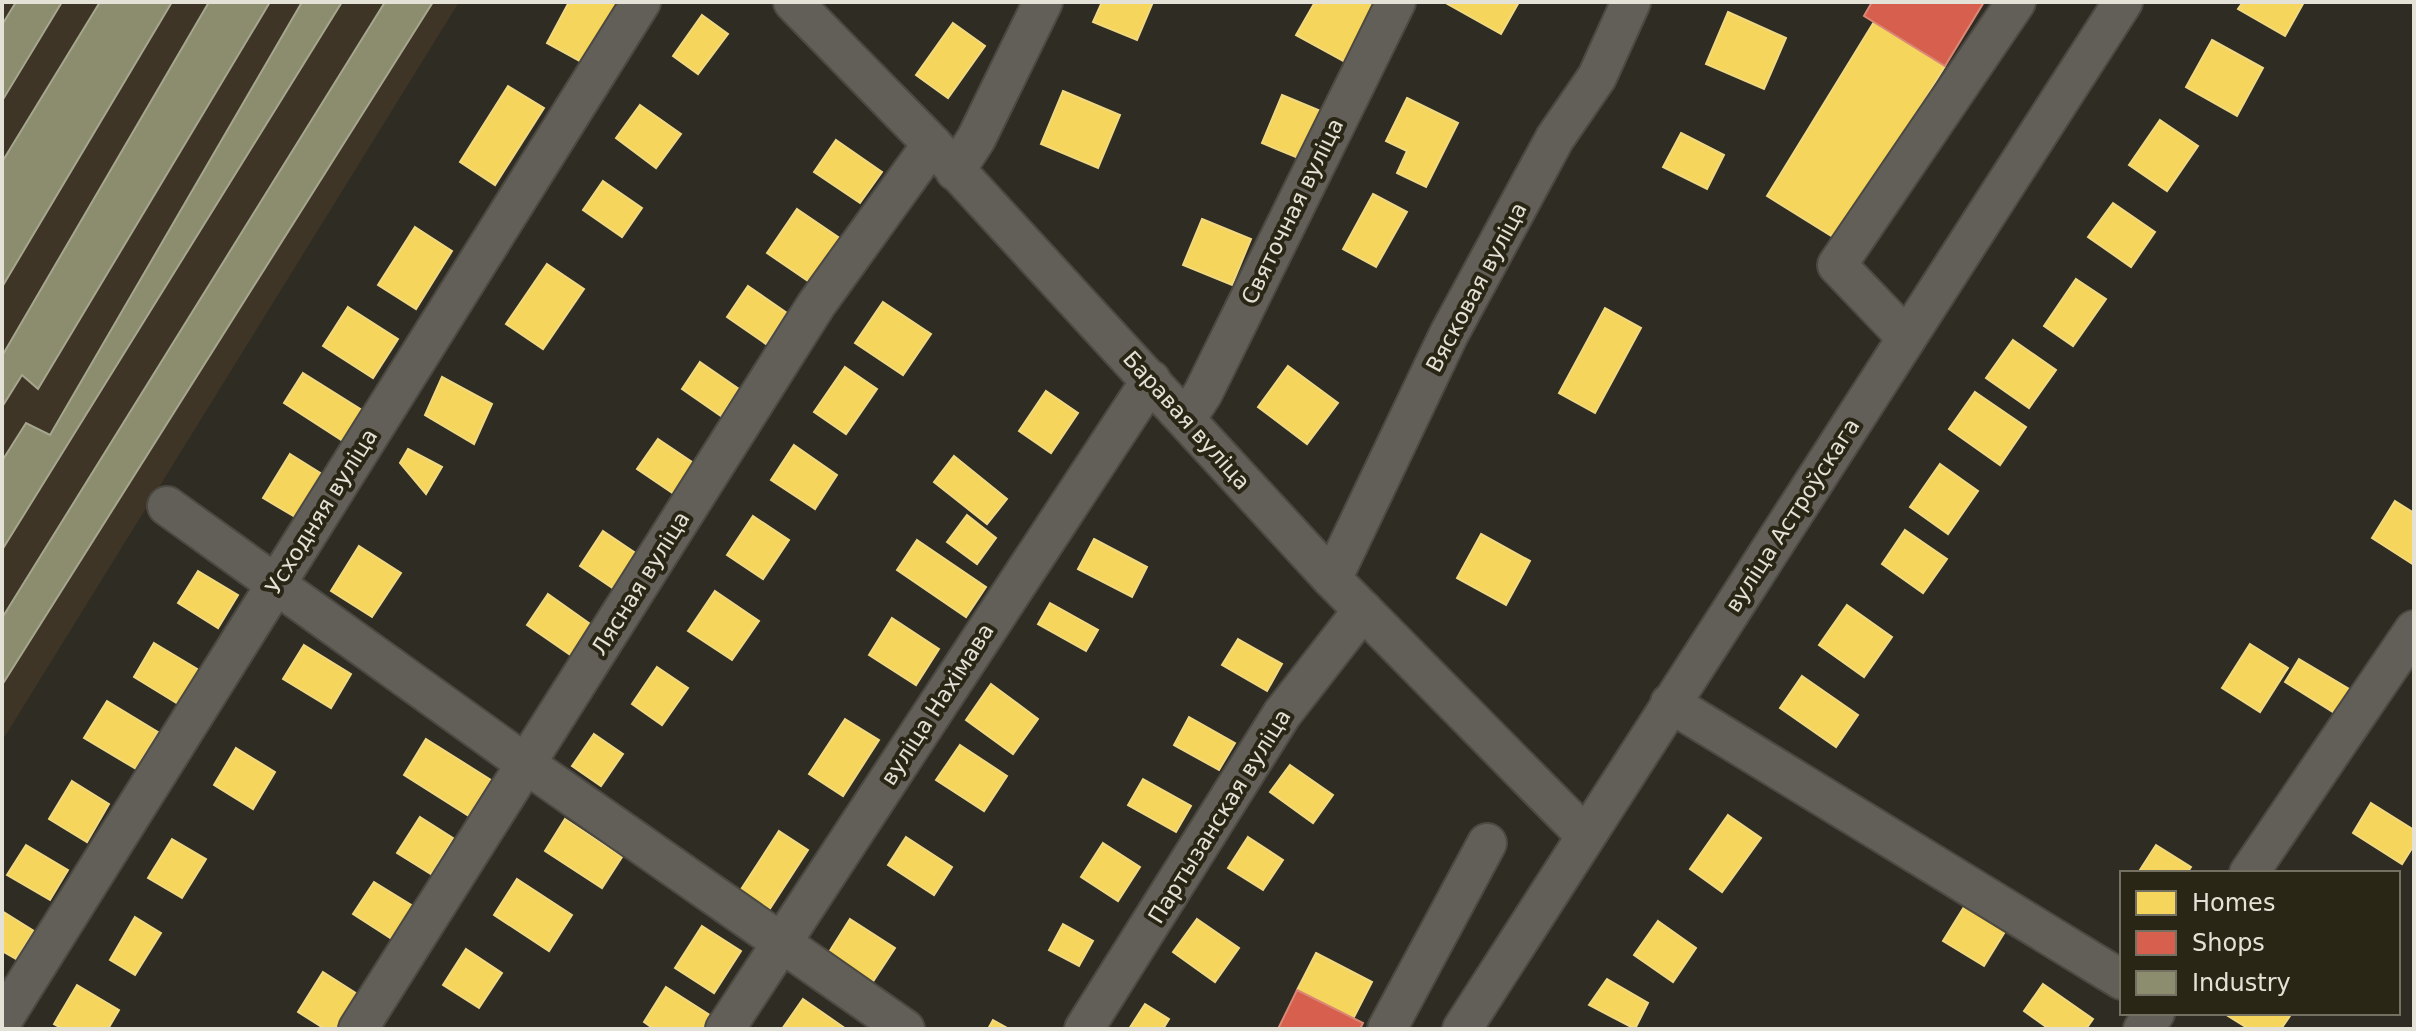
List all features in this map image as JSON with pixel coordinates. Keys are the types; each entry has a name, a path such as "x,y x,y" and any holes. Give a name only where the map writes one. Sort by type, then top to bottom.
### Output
{"street":[{"name":"Усходняя вуліца","path":"2,1021 641,2"},
{"name":"Баравая вуліца","path":"793,2 1151,380 1332,579 1585,835"},
{"name":"Лясная вуліца","path":"358,1029 816,305 943,158 976,139 1043,2"},
{"name":"Святочная вуліца","path":"1186,419 1203,393 1396,2"},
{"name":"Вясковая вуліца","path":"1332,579 1449,334 1555,138 1597,77 1631,2"},
{"path":"1906,337 1837,265 2016,2"},
{"name":"вуліца Астроўскага","path":"1462,1029 2123,2"},
{"name":"вуліца Нахімава","path":"725,1029 1151,380"},
{"path":"167,506 526,764 905,1029"},
{"name":"Партызанская вуліца","path":"1084,1029 1282,714 1363,610"},
{"path":"2250,871 2414,630"},
{"path":"1670,703 2120,979"},
{"path":"1387,1029 1487,843"}],"shaded area":[{"path":"2,2 459,2 2,741"}],"building: Homes":[{"path":"569,2 619,2 585,64 547,43"},
{"path":"1102,2 1153,2 1137,40 1093,22"},
{"path":"1315,2 1378,2 1345,62 1296,35"},
{"path":"1444,2 1519,2 1501,34"},
{"path":"2243,2 2304,2 2285,36 2238,9"},
{"path":"1728,12 1786,38 1764,89 1706,64"},
{"path":"702,15 728,34 698,74 673,56"},
{"path":"1874,22 1945,66 1838,240 1767,196"},
{"path":"953,23 985,46 948,98 916,75"},
{"path":"2212,40 2263,68 2237,116 2186,87"},
{"path":"508,86 544,108 495,185 460,162"},
{"path":"1063,91 1120,115 1098,168 1041,144"},
{"path":"1282,95 1328,114 1308,162 1262,143"},
{"path":"1407,98 1458,123 1426,187 1397,173 1407,151 1386,141"},
{"path":"640,105 681,134 656,168 616,138"},
{"path":"2160,120 2198,146 2167,191 2129,165"},
{"path":"1681,133 1724,155 1707,189 1663,167"},
{"path":"836,140 882,172 860,203 814,172"},
{"path":"603,181 642,208 622,237 583,210"},
{"path":"1373,194 1407,212 1376,267 1343,249"},
{"path":"2113,203 2155,232 2131,267 2088,237"},
{"path":"797,209 844,241 814,285 767,253"},
{"path":"1202,219 1251,239 1232,285 1183,265"},
{"path":"415,227 452,251 416,309 378,285"},
{"path":"547,264 584,289 543,349 506,324"},
{"path":"2076,279 2106,299 2073,346 2044,326"},
{"path":"748,286 787,313 766,344 727,317"},
{"path":"883,302 931,334 903,375 855,343"},
{"path":"348,307 398,339 373,378 323,346"},
{"path":"1605,308 1641,328 1595,413 1559,393"},
{"path":"2013,340 2056,370 2029,408 1986,378"},
{"path":"700,362 739,389 721,416 682,389"},
{"path":"1288,366 1338,403 1307,444 1258,407"},
{"path":"845,367 877,389 846,434 814,412"},
{"path":"303,373 362,410 343,441 284,403"},
{"path":"442,377 492,404 474,444 425,415"},
{"path":"1046,391 1078,413 1051,453 1019,431"},
{"path":"1975,392 2026,427 2000,465 1949,429"},
{"path":"658,439 701,468 680,498 637,469"},
{"path":"794,445 837,475 815,509 771,480"},
{"path":"408,449 442,467 426,494 400,463"},
{"path":"290,454 322,474 295,517 263,498"},
{"path":"954,456 1007,499 987,524 934,482"},
{"path":"1940,464 1978,491 1948,534 1910,507"},
{"path":"2395,501 2414,513 2414,565 2372,538"},
{"path":"967,515 996,538 977,564 947,542"},
{"path":"753,516 789,540 763,579 727,555"},
{"path":"1905,530 1947,559 1923,593 1882,564"},
{"path":"603,531 640,556 617,591 580,566"},
{"path":"1481,534 1530,561 1506,605 1457,578"},
{"path":"1094,539 1147,567 1132,597 1078,569"},
{"path":"917,540 986,587 966,617 897,570"},
{"path":"359,546 401,573 372,617 331,591"},
{"path":"198,571 238,595 218,628 178,603"},
{"path":"715,591 759,621 732,660 688,631"},
{"path":"548,594 593,626 572,656 527,625"},
{"path":"1050,603 1098,630 1086,651 1038,624"},
{"path":"1847,605 1892,637 1864,677 1819,645"},
{"path":"892,618 939,649 916,685 869,655"},
{"path":"1238,639 1282,664 1267,691 1222,665"},
{"path":"154,643 199,670 178,704 134,677"},
{"path":"2250,644 2288,668 2260,712 2222,688"},
{"path":"304,645 351,674 331,708 283,679"},
{"path":"2299,659 2356,693 2341,717 2285,682"},
{"path":"657,667 688,688 662,725 632,704"},
{"path":"1802,676 1858,715 1836,747 1780,708"},
{"path":"991,684 1038,719 1013,754 966,720"},
{"path":"107,701 158,732 136,769 84,738"},
{"path":"1189,717 1235,743 1219,770 1174,745"},
{"path":"845,719 879,740 843,796 809,774"},
{"path":"594,734 623,754 601,786 572,766"},
{"path":"426,739 491,780 469,816 404,775"},
{"path":"960,745 1007,776 984,811 936,780"},
{"path":"236,748 275,772 253,809 214,785"},
{"path":"1290,765 1333,795 1313,823 1270,792"},
{"path":"1143,779 1191,806 1176,832 1128,805"},
{"path":"72,781 109,804 87,842 49,819"},
{"path":"2371,803 2414,830 2414,845 2402,864 2353,833"},
{"path":"1728,815 1761,838 1722,892 1690,869"},
{"path":"420,817 453,838 431,874 397,853"},
{"path":"565,819 622,857 602,888 545,851"},
{"path":"779,831 808,850 769,910 740,891"},
{"path":"906,837 952,867 934,895 888,865"},
{"path":"1248,837 1283,860 1263,890 1228,868"},
{"path":"172,839 206,859 182,898 148,878"},
{"path":"1103,843 1140,867 1118,901 1081,877"},
{"path":"26,845 68,870 50,900 7,875"},
{"path":"2156,845 2191,867 2188,871 2139,871"},
{"path":"517,879 572,915 549,951 494,915"},
{"path":"374,882 413,906 392,939 353,914"},
{"path":"1969,899 2009,925 1984,966 1943,941"},
{"path":"2,911 34,931 16,959 2,951"},
{"path":"135,917 161,933 135,975 110,960"},
{"path":"850,919 895,948 870,986 826,957"},
{"path":"1197,919 1239,948 1215,982 1173,952"},
{"path":"1658,921 1696,948 1673,982 1634,955"},
{"path":"1063,924 1093,941 1079,966 1049,950"},
{"path":"702,926 741,951 714,993 675,968"},
{"path":"466,949 502,973 479,1008 443,985"},
{"path":"1316,953 1372,982 1353,1019 1297,990"},
{"path":"323,972 362,997 341,1029 325,1029 298,1012"},
{"path":"1607,979 1648,1003 1635,1029 1589,1005"},
{"path":"2043,984 2093,1019 2086,1029 2049,1029 2024,1011"},
{"path":"77,985 119,1010 108,1029 63,1029 54,1024"},
{"path":"666,987 716,1019 710,1029 654,1029 644,1022"},
{"path":"803,999 846,1029 782,1029"},
{"path":"1145,1004 1169,1019 1163,1029 1129,1029"},
{"path":"2291,1015 2281,1029 2249,1029 2228,1016"},
{"path":"993,1020 1009,1029 988,1029"}],"building: Shops":[{"path":"1872,2 1984,2 1945,66 1864,16"},
{"path":"1297,990 1363,1023 1360,1029 1278,1029"}],"building: Industry":[{"path":"16,2 62,2 2,101 2,25"},
{"path":"100,2 172,2 2,287 2,162"},
{"path":"209,2 270,2 38,389 22,375 2,407 2,356"},
{"path":"302,2 342,2 2,550 2,461 26,423 50,435"},
{"path":"385,2 433,2 2,685 2,618"}]}
